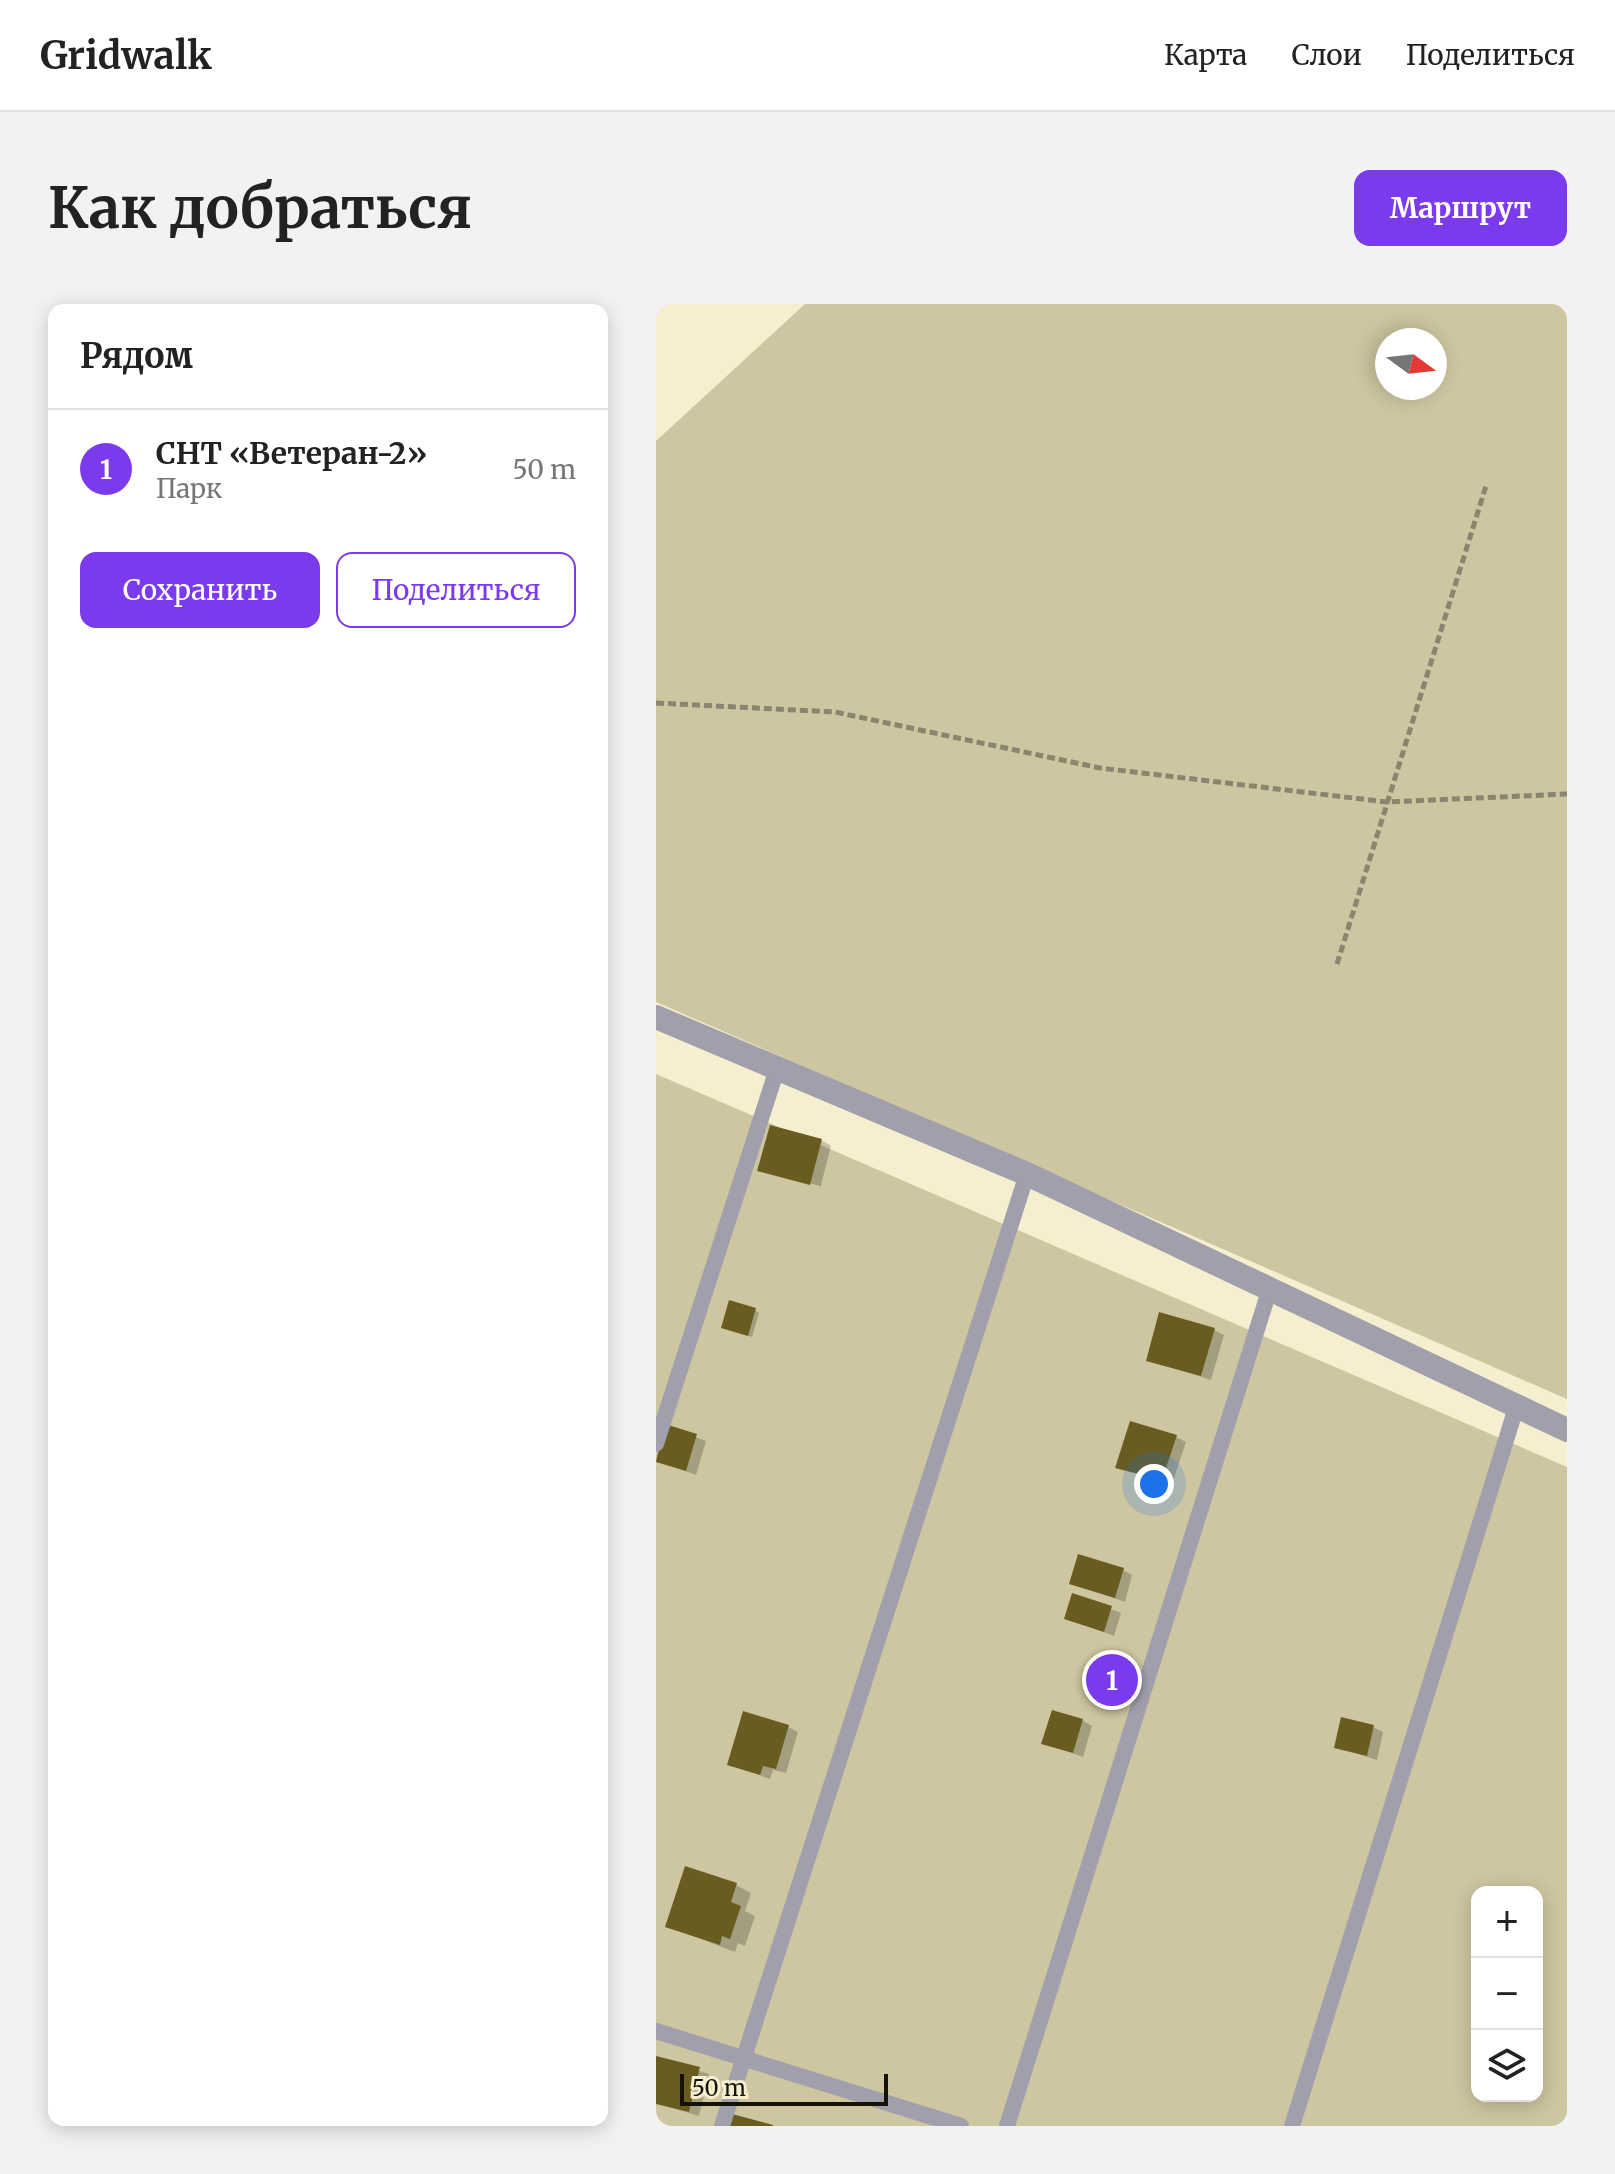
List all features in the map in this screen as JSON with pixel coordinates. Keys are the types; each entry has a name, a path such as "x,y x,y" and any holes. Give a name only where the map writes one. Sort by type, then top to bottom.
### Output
{"street":[{"path":"656,1017 778,1066 1027,1174 1567,1430"}],"lane":[{"path":"656,1444 778,1066"},
{"path":"722,2126 1027,1174"},
{"path":"1007,2126 1270,1288"},
{"path":"1292,2126 1516,1408"},
{"path":"656,2031 961,2126"}],"path":[{"path":"1337,964 1486,486"},
{"path":"656,703 835,712 1100,768 1387,802 1567,794"}],"shaded area":[{"path":"805,304 1567,304 1567,1399 656,1002 656,441"},
{"path":"656,1074 1567,1467 1567,2126 656,2126"}],"building":[{"path":"770,1125 822,1139 810,1185 757,1171"},
{"path":"729,1300 756,1308 748,1336 721,1328"},
{"path":"1159,1312 1215,1328 1201,1376 1146,1361"},
{"path":"1130,1421 1177,1435 1162,1480 1115,1468"},
{"path":"665,1424 697,1434 686,1471 656,1462"},
{"path":"1078,1554 1124,1568 1115,1598 1069,1584"},
{"path":"1072,1593 1112,1606 1104,1632 1064,1619"},
{"path":"1052,1710 1083,1719 1073,1753 1041,1744"},
{"path":"743,1711 789,1725 776,1769 763,1766 760,1775 727,1765"},
{"path":"1341,1717 1374,1725 1367,1756 1334,1748"},
{"path":"685,1866 737,1883 731,1902 741,1906 730,1939 722,1936 720,1945 665,1927"},
{"path":"656,2056 700,2067 689,2112 656,2104"},
{"path":"732,2114 773,2125 773,2126 729,2126"}],"place":[{"name":"СНТ «Ветеран-2»","path":"1112,1680"}]}
